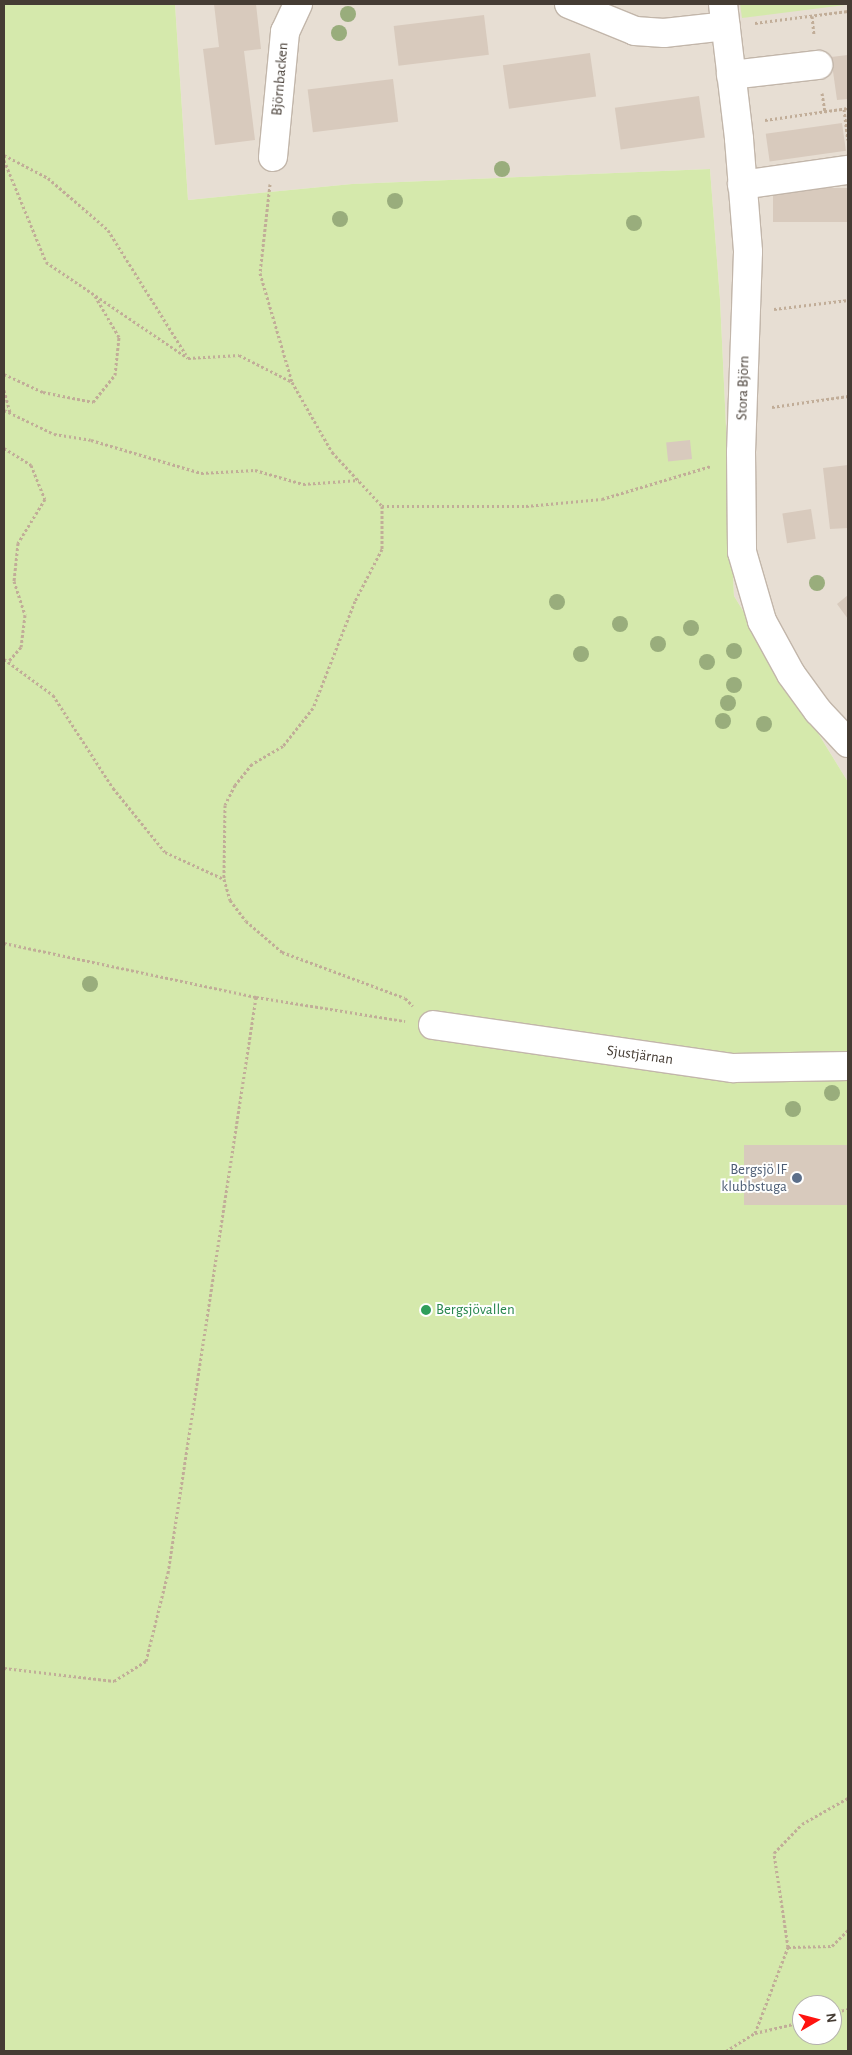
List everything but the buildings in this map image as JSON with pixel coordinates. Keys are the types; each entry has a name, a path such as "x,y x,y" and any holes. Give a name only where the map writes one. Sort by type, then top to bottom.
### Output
{"street":[{"name":"Björnbacken","path":"273,157 285,32 298,4"},
{"path":"569,4 635,31 664,33 732,18"},
{"name":"Stora Björn","path":"732,18 732,75 748,252 741,452 742,552 762,621 791,674 818,711 848,743"},
{"path":"732,75 818,65"},
{"path":"742,185 848,170"},
{"name":"Sjustjärnan","path":"433,1025 733,1068 848,1066"}],"path":[{"path":"732,18 848,11"},
{"path":"762,120 846,109 848,140"},
{"path":"4,155 48,178 108,230 188,358"},
{"path":"273,157 260,273 292,382 332,452 382,506 382,549 355,600 313,708 283,746 252,764 235,785 225,805 224,879 235,907 282,952 405,998 433,1025"},
{"path":"4,160 46,262 188,358 239,355 292,382"},
{"path":"4,374 43,392 93,402 115,376 119,337 94,293"},
{"path":"764,310 848,300"},
{"path":"4,390 10,413"},
{"path":"4,410 54,434 91,440 201,473 255,470 303,484 359,480"},
{"path":"4,448 31,465 45,499 18,542 14,581 25,615 21,647 8,662"},
{"path":"382,506 526,506 602,499 704,470 741,452"},
{"path":"4,659 53,695 113,788 165,852 224,879"},
{"path":"4,943 256,997 433,1025"},
{"path":"4,1668 114,1681 146,1661 168,1573 256,997"},
{"path":"755,2033 788,1947 774,1853 802,1824 848,1798"},
{"path":"788,1947 832,1946 848,1930"},
{"path":"726,2051 755,2033 792,2024"}],"shaded area":[{"path":"175,4 848,4 848,782 734,596 720,299 710,169 352,184 188,200"}],"green space":[{"path":"4,4 175,4 188,200 352,184 710,169 720,299 734,596 848,782 848,2051 4,2051"},
{"path":"740,4 845,4 845,5 742,18"}],"place":[{"name":"Bergsjö IF klubbstuga","path":"797,1178"},
{"name":"Bergsjövallen","path":"426,1310"}]}
